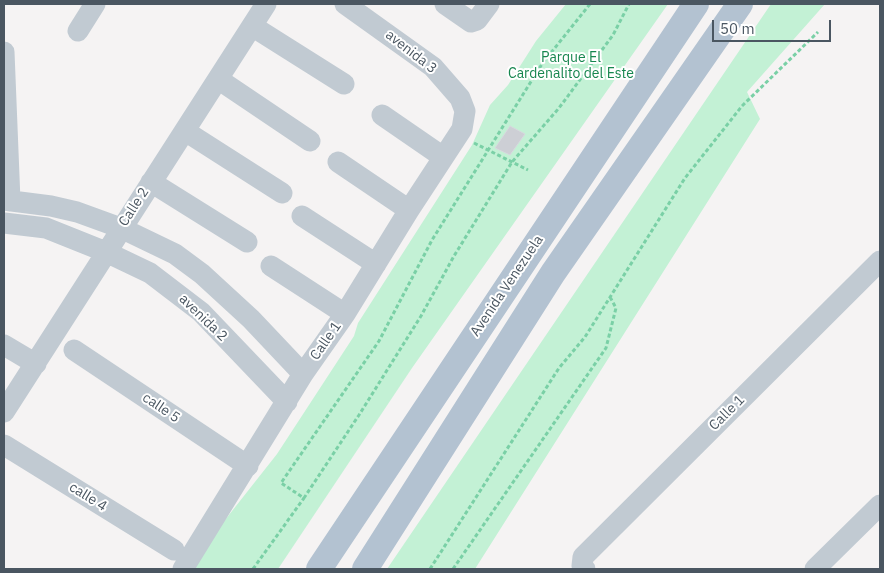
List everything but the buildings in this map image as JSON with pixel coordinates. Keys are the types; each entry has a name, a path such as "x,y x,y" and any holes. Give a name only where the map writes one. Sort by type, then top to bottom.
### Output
{"main road":[{"name":"Avenida Venezuela","path":"320,569 696,4"},
{"path":"365,569 553,273 740,4"}],"street":[{"path":"78,31 95,4"},
{"name":"Calle 2","path":"4,412 266,4"},
{"path":"445,4 471,22 477,20 489,4"},
{"name":"avenida 3","path":"352,5 433,67 460,98 465,111"},
{"path":"252,26 344,84"},
{"path":"4,52 7,201 51,206 121,228 176,254 202,274 251,319 303,374"},
{"path":"218,79 310,141"},
{"name":"Calle 1","path":"182,569 248,466 303,374 345,314 462,129 465,111"},
{"path":"382,115 443,157"},
{"path":"185,131 282,193"},
{"path":"338,162 409,210"},
{"path":"150,182 247,242"},
{"path":"302,216 376,264"},
{"name":"avenida 2","path":"4,223 46,228 106,252 150,273 201,312 287,402"},
{"name":"Calle 1","path":"585,569 582,566 583,557 880,261"},
{"path":"271,266 345,314"},
{"path":"4,345 36,364"},
{"name":"calle 5","path":"74,350 248,466"},
{"name":"calle 4","path":"4,445 174,550"},
{"path":"815,569 880,506"}],"path":[{"path":"304,498 281,483 379,340 432,240 542,64 590,4"},
{"path":"253,569 304,498 359,415 421,316 454,256 512,162 559,108 613,35 629,4"},
{"path":"430,569 559,368 585,337 691,170 742,106 818,32"},
{"path":"474,143 528,170"},
{"path":"453,569 606,348 616,308 610,297"}],"green space":[{"name":"Parque El Cardenalito del Este","path":"566,4 668,4 412,368 278,569 192,569 221,525 277,454 354,336 358,323 472,145 490,105 508,85 536,41"},
{"path":"771,4 825,4 747,92 760,119 475,569 387,569"}]}
